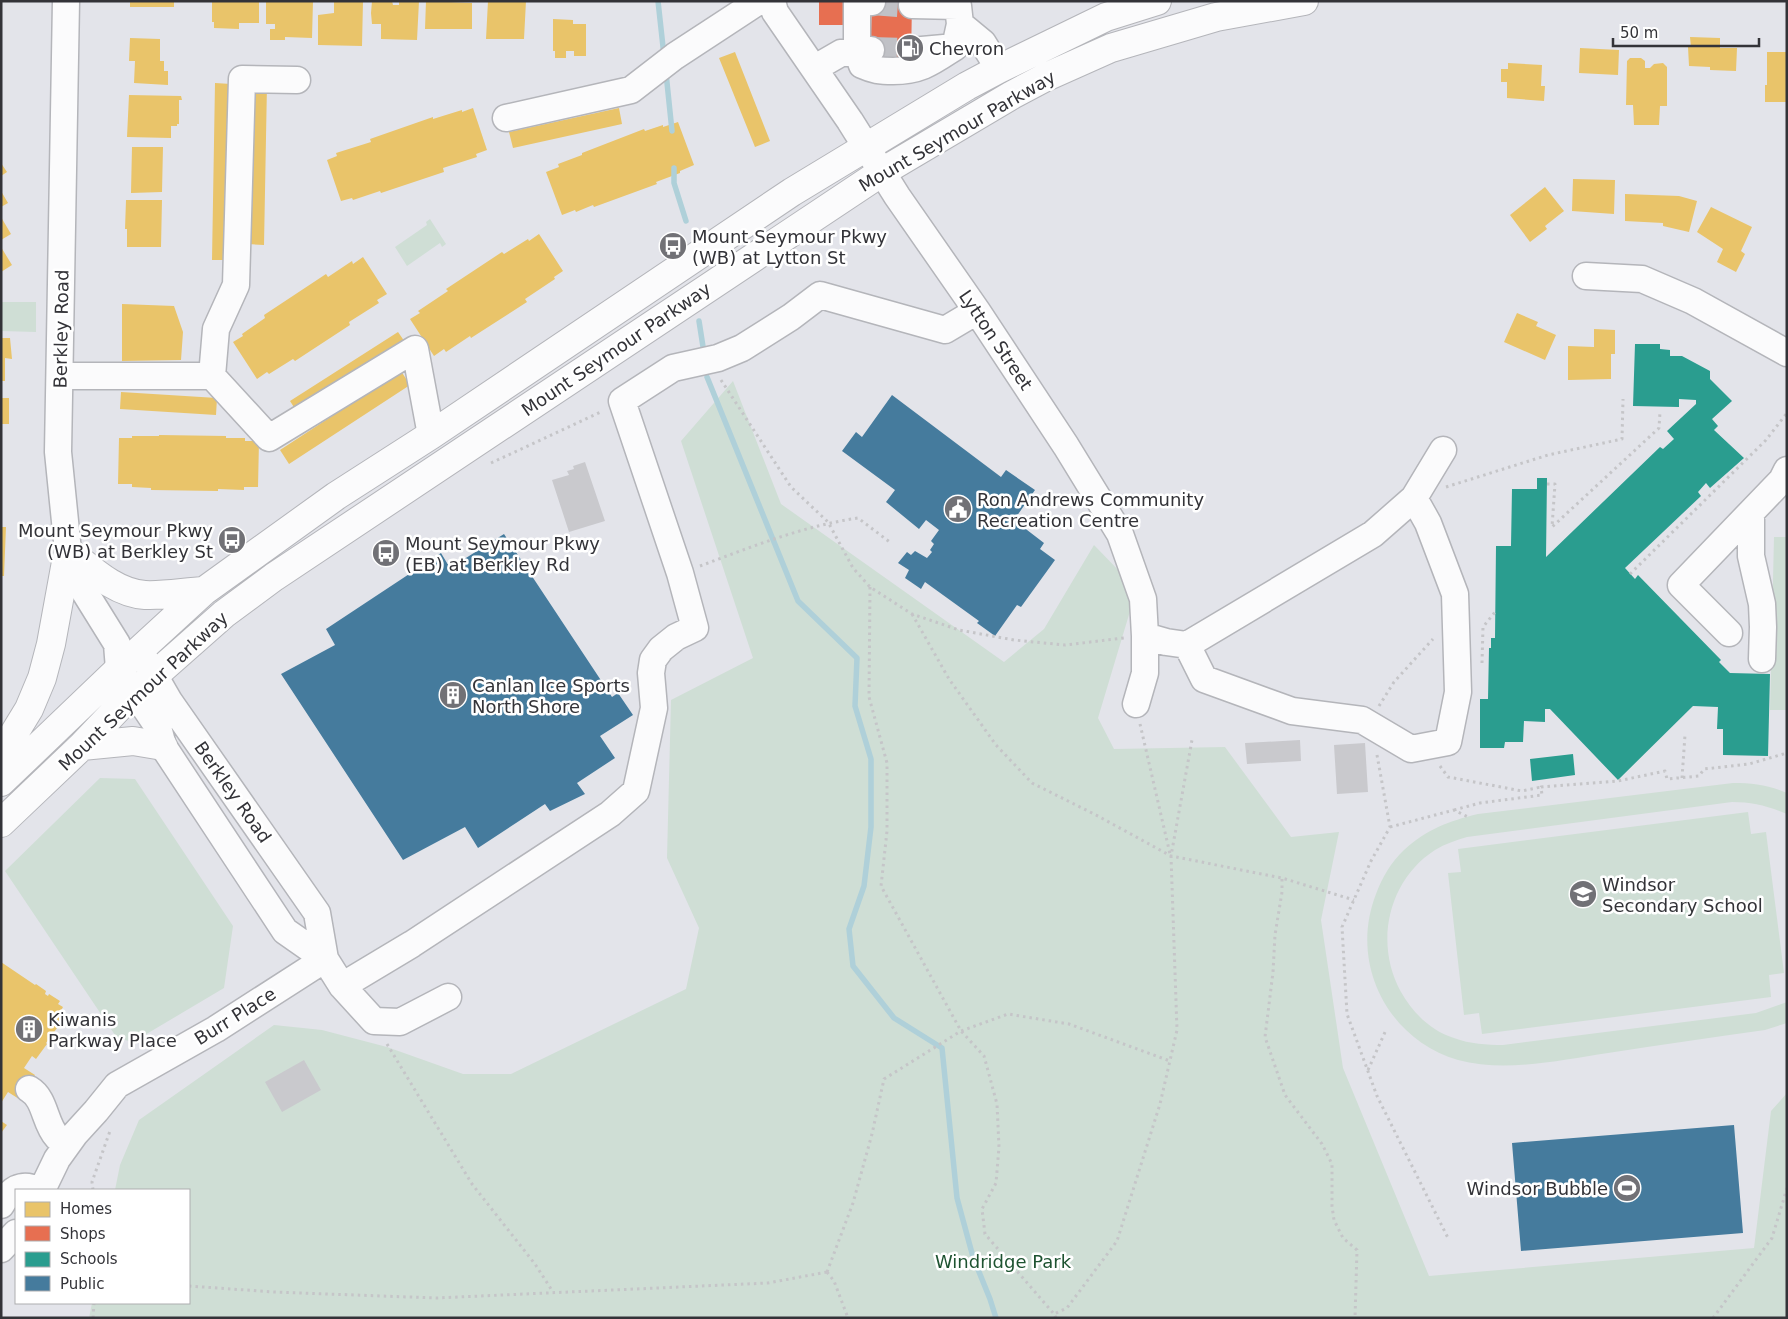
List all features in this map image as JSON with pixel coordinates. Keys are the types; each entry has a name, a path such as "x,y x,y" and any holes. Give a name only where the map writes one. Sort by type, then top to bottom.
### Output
{"main road":[{"name":"Mount Seymour Parkway","path":"1,782 125,654 204,591 336,496 431,435 792,192 866,147 999,68 1106,17 1157,1"},
{"name":"Mount Seymour Parkway","path":"1,824 115,712 224,614 274,577 882,172 1046,77 1111,48 1216,17 1304,1"},
{"path":"1,755 29,709 42,678 51,644 68,552 102,577 127,591 146,595 204,591"},
{"path":"82,746 133,741 163,746"}],"street":[{"name":"Berkley Road","path":"66,1 58,452 68,552 76,578 145,685 163,746 285,931 325,959"},
{"path":"506,118 631,90 675,56 759,1"},
{"name":"Lytton Street","path":"772,1 775,12 815,68 897,196 977,311 1066,446 1120,534 1143,599 1146,636 1145,673 1136,704"},
{"path":"862,2 864,50 862,65 874,71 909,71 926,66 956,20"},
{"path":"912,5 956,20 983,43 999,68"},
{"path":"911,51 956,20"},
{"path":"815,68 841,53 864,50"},
{"path":"212,376 216,329 236,285 242,79 297,80"},
{"path":"1586,276 1642,279 1693,301 1787,353"},
{"path":"342,986 412,944 610,814 636,791 654,708 651,673 653,660 661,649 676,636 695,628 680,573 622,401 673,368 708,360 742,348 791,317 820,295 945,330 977,311"},
{"path":"60,376 212,376 269,438 415,349 431,435"},
{"path":"1146,636 1166,642 1187,645 1374,534 1414,498 1443,450"},
{"path":"1730,633 1681,585 1785,477"},
{"path":"1187,645 1204,679 1292,711 1362,720 1411,749 1448,742 1458,692 1455,594 1428,523 1414,498"},
{"path":"1751,513 1750,556 1762,604 1762,659"},
{"name":"Berkley Road","path":"145,685 169,701 317,912 325,959 342,986 374,1021"},
{"name":"Burr Place","path":"67,1144 117,1085 216,1029 325,959"},
{"path":"374,1021 400,1022 448,997"},
{"path":"29,1088 40,1100 51,1129 57,1137 67,1144 41,1189"},
{"path":"1,1205 9,1193 18,1187 34,1189"}],"path":[{"path":"708,360 791,487 828,522 853,568 870,587 912,614 959,630 1014,640 1064,645 1146,636"},
{"path":"1414,498 1548,455 1622,439 1622,399"},
{"path":"485,466 622,401"},
{"path":"1547,484 1555,484 1552,527 1659,428 1660,412"},
{"path":"1630,574 1759,447 1787,413"},
{"path":"680,573 828,522 858,518 891,543"},
{"path":"870,587 869,698 887,763 887,831 881,886 961,1032 984,1056 997,1104 999,1148 996,1183 982,1209 985,1234 1055,1316 1067,1308 1117,1241 1160,1104 1177,1030 1171,856 1136,704"},
{"path":"912,614 949,679 996,745 1032,783 1171,856 1282,878 1354,900"},
{"path":"1435,637 1394,682 1370,724 1390,827 1371,861 1342,926 1347,1014 1377,1096 1449,1240"},
{"path":"1682,778 1685,735"},
{"path":"1171,856 1192,740"},
{"path":"1439,766 1448,777 1522,791 1541,787 1618,781 1665,772 1667,779 1699,776 1704,769 1750,764 1787,753"},
{"path":"1390,827 1480,803 1542,795 1541,787"},
{"path":"1454,810 1468,817"},
{"path":"1282,878 1266,1037 1285,1095 1322,1144 1332,1164 1334,1220 1343,1238 1357,1250 1355,1318"},
{"path":"827,1272 853,1203 872,1134 884,1079 945,1041 961,1032 1008,1014 1069,1024 1170,1061"},
{"path":"374,1021 472,1184 535,1264 554,1292"},
{"path":"1368,1070 1386,1030"},
{"path":"93,1189 92,1182 110,1129"},
{"path":"1713,1318 1772,1238 1787,1188"},
{"path":"190,1286 274,1292 436,1298 768,1283 827,1272"},
{"path":"827,1272 834,1281 848,1318"},
{"path":"93,1318 94,1304"}],"green space":[{"path":"430,219 446,244 442,247 440,243 407,266 395,247 427,225 426,222"},
{"path":"1,302 36,302 36,332 1,331"},
{"name":"Windridge Park","path":"733,381 781,504 1004,662 1044,629 1094,545 1125,577 1131,608 1098,718 1114,749 1225,747 1291,837 1339,832 1321,920 1343,1068 1429,1276 1754,1248 1771,1111 1787,1093 1787,1318 89,1318 92,1304 190,1304 190,1189 115,1189 120,1165 139,1120 274,1025 322,1030 387,1047 463,1074 511,1074 686,989 699,928 667,858 671,700 753,658 681,441"},
{"path":"1774,537 1787,537 1787,710 1770,710"},
{"path":"100,778 135,779 233,926 224,988 133,1042 117,1038 5,871"},
{"path":"1733,783 1761,785 1787,793 1787,814 1760,805 1732,802 1467,837 1443,846 1419,863 1406,878 1396,895 1390,914 1388,954 1401,992 1423,1020 1446,1035 1472,1043 1503,1045 1756,1013 1787,1002 1787,1023 1765,1030 1552,1062 1514,1065 1476,1064 1458,1060 1433,1050 1411,1035 1394,1016 1380,995 1371,971 1367,946 1369,920 1376,894 1387,870 1399,855 1421,836 1448,823 1478,814"},
{"path":"1748,812 1751,834 1766,832 1784,973 1769,975 1771,997 1482,1034 1479,1013 1464,1015 1448,873 1461,872 1458,849"}],"building: Homes":[{"path":"130,1 174,1 174,7 130,7"},
{"path":"212,1 259,1 259,23 239,23 239,29 214,28 214,22 212,22"},
{"path":"313,1 312,38 285,37 285,40 270,40 270,29 275,29 275,24 266,24 266,2"},
{"path":"334,1 363,1 362,46 318,45 318,15 334,13"},
{"path":"372,1 392,1 393,5 399,5 399,1 419,1 417,40 381,39 381,24 372,24"},
{"path":"426,1 472,3 472,29 425,29"},
{"path":"488,1 526,1 524,39 486,39"},
{"path":"553,19 573,20 573,24 586,24 586,56 574,56 574,51 566,51 566,58 555,58 555,51 553,51"},
{"path":"1690,37 1720,38 1720,48 1737,48 1736,71 1710,70 1710,67 1689,66 1688,47 1691,47"},
{"path":"130,38 160,39 160,61 164,61 164,71 168,71 168,85 134,83 135,61 129,61"},
{"path":"1580,48 1619,50 1618,75 1579,73"},
{"path":"735,52 770,141 755,147 719,58"},
{"path":"1767,52 1787,52 1787,102 1765,102"},
{"path":"1630,58 1641,58 1645,61 1645,68 1663,63 1667,67 1667,106 1660,106 1659,125 1634,125 1633,105 1626,105 1627,61"},
{"path":"1508,63 1542,65 1541,86 1545,86 1544,101 1507,98 1507,82 1501,82 1501,69 1508,69"},
{"path":"215,83 231,84 228,260 212,260"},
{"path":"251,84 267,84 264,245 248,244"},
{"path":"129,95 181,96 182,100 179,100 179,124 171,126 171,138 127,137"},
{"path":"473,108 487,150 476,154 477,157 443,168 444,172 381,193 380,191 353,200 352,198 341,201 327,160 337,156 336,153 371,142 370,139 433,117 433,119"},
{"path":"619,108 622,124 513,148 509,132"},
{"path":"678,122 694,165 680,171 680,173 656,182 657,184 594,207 593,205 562,215 546,172 559,167 558,164 582,155 582,153 644,129 645,131"},
{"path":"132,147 163,147 162,192 131,193"},
{"path":"1,163 7,172 1,176"},
{"path":"1573,179 1615,180 1614,214 1572,211"},
{"path":"1545,187 1564,211 1545,226 1547,229 1530,242 1510,215"},
{"path":"1,191 8,203 1,207"},
{"path":"1625,194 1679,196 1697,201 1689,232 1663,226 1663,223 1625,221"},
{"path":"126,200 162,200 161,247 127,247 127,229 125,229"},
{"path":"1711,207 1752,227 1741,251 1745,254 1736,272 1717,262 1723,249 1697,232"},
{"path":"1,217 11,234 1,240"},
{"path":"539,234 563,271 554,277 555,279 525,299 527,302 471,338 470,336 446,352 444,349 434,356 410,319 420,313 418,311 448,291 446,289 502,252 504,254"},
{"path":"1,247 12,265 1,272"},
{"path":"363,257 387,294 377,300 379,303 349,322 350,325 295,361 293,359 257,379 233,342 265,318 264,315 326,274 328,277 352,261 353,264"},
{"path":"122,304 174,306 183,332 181,360 122,361"},
{"path":"1517,313 1538,322 1536,326 1556,335 1545,360 1504,342"},
{"path":"1594,329 1615,330 1615,354 1611,354 1611,379 1568,380 1568,346 1594,347"},
{"path":"398,332 407,345 299,415 290,401"},
{"path":"1,338 10,338 12,359 5,358 5,381 1,381"},
{"path":"401,371 410,385 289,464 280,450"},
{"path":"121,392 217,398 216,415 120,409"},
{"path":"1,398 9,398 9,424 1,424"},
{"path":"159,435 226,436 226,438 245,438 245,441 259,441 258,487 244,487 244,490 218,489 218,491 151,490 151,488 132,487 132,484 118,484 119,438"},
{"path":"1,527 6,527 4,576 1,576"},
{"name":"Kiwanis Parkway Place","path":"1,962 46,991 45,994 48,996 49,994 60,1001 58,1004 63,1007 58,1016 62,1018 60,1024 36,1059 32,1056 24,1068 35,1075 31,1082 19,1099 8,1092 1,1103"},
{"path":"1,1121 7,1125 1,1133"}],"building: Shops":[{"path":"819,1 845,1 844,25 819,25"},
{"path":"872,1 912,1 911,62 870,62"}],"building: Schools":[{"path":"1635,344 1660,344 1660,349 1670,350 1670,356 1682,356 1710,371 1710,379 1732,401 1712,419 1718,426 1714,430 1744,458 1710,488 1706,483 1698,492 1701,496 1625,568 1635,579 1638,575 1721,660 1719,662 1730,673 1770,674 1768,756 1723,755 1723,729 1717,729 1718,707 1693,706 1618,780 1550,709 1545,709 1545,722 1524,721 1523,742 1505,742 1504,748 1480,748 1480,699 1488,699 1489,648 1491,648 1491,638 1495,638 1496,546 1511,546 1512,489 1537,489 1537,478 1547,478 1546,557 1660,447 1663,449 1674,439 1667,431 1696,404 1696,400 1679,399 1679,407 1633,406"},
{"path":"1573,754 1575,775 1532,781 1530,759"}],"building: Public":[{"name":"Ron Andrews Community Recreation Centre","path":"892,395 1001,477 1006,470 1035,490 1014,520 1044,543 1040,549 1055,560 1021,607 1017,605 995,636 977,623 979,621 925,582 921,589 905,578 909,570 898,563 907,552 911,555 915,551 927,558 932,552 930,550 934,544 931,541 939,530 926,520 919,529 886,502 895,490 842,451 856,432 862,437"},
{"name":"Canlan Ice Sports North Shore","path":"504,534 612,697 618,693 633,715 600,736 615,758 577,783 585,794 550,811 545,804 478,848 465,827 403,860 281,674 335,645 326,629 441,553 450,568"},
{"name":"Windsor Bubble","path":"1734,1125 1743,1233 1521,1251 1512,1143"}],"building: Other":[{"path":"585,462 605,521 569,532 552,480 569,475 567,471 574,469 573,466"},
{"path":"1300,740 1301,761 1247,764 1245,743"},
{"path":"1365,743 1368,792 1337,794 1334,745"},
{"path":"304,1060 321,1090 282,1112 265,1082"}],"waterway":[{"path":"658,1 664,56"},
{"path":"666,73 672,131"},
{"path":"674,168 674,183 686,221"},
{"path":"699,321 704,353"},
{"path":"707,377 798,601 857,658 855,706 871,759 871,827 864,886 849,929 853,966 894,1018 942,1048 957,1198 973,1257 996,1318"}],"tunnel":[{"path":"872,2 912,5"},
{"path":"871,50 911,51"}],"place":[{"name":"Chevron","path":"910,48"},
{"name":"Mount Seymour Pkwy (WB) at Lytton St","path":"673,246"},
{"name":"Ron Andrews Community Recreation Centre","path":"958,509"},
{"name":"Mount Seymour Pkwy (WB) at Berkley St","path":"232,540"},
{"name":"Mount Seymour Pkwy (EB) at Berkley Rd","path":"386,553"},
{"name":"Canlan Ice Sports North Shore","path":"453,695"},
{"name":"Windsor Secondary School","path":"1583,894"},
{"name":"Kiwanis Parkway Place","path":"29,1029"},
{"name":"Windsor Bubble","path":"1627,1188"}]}
